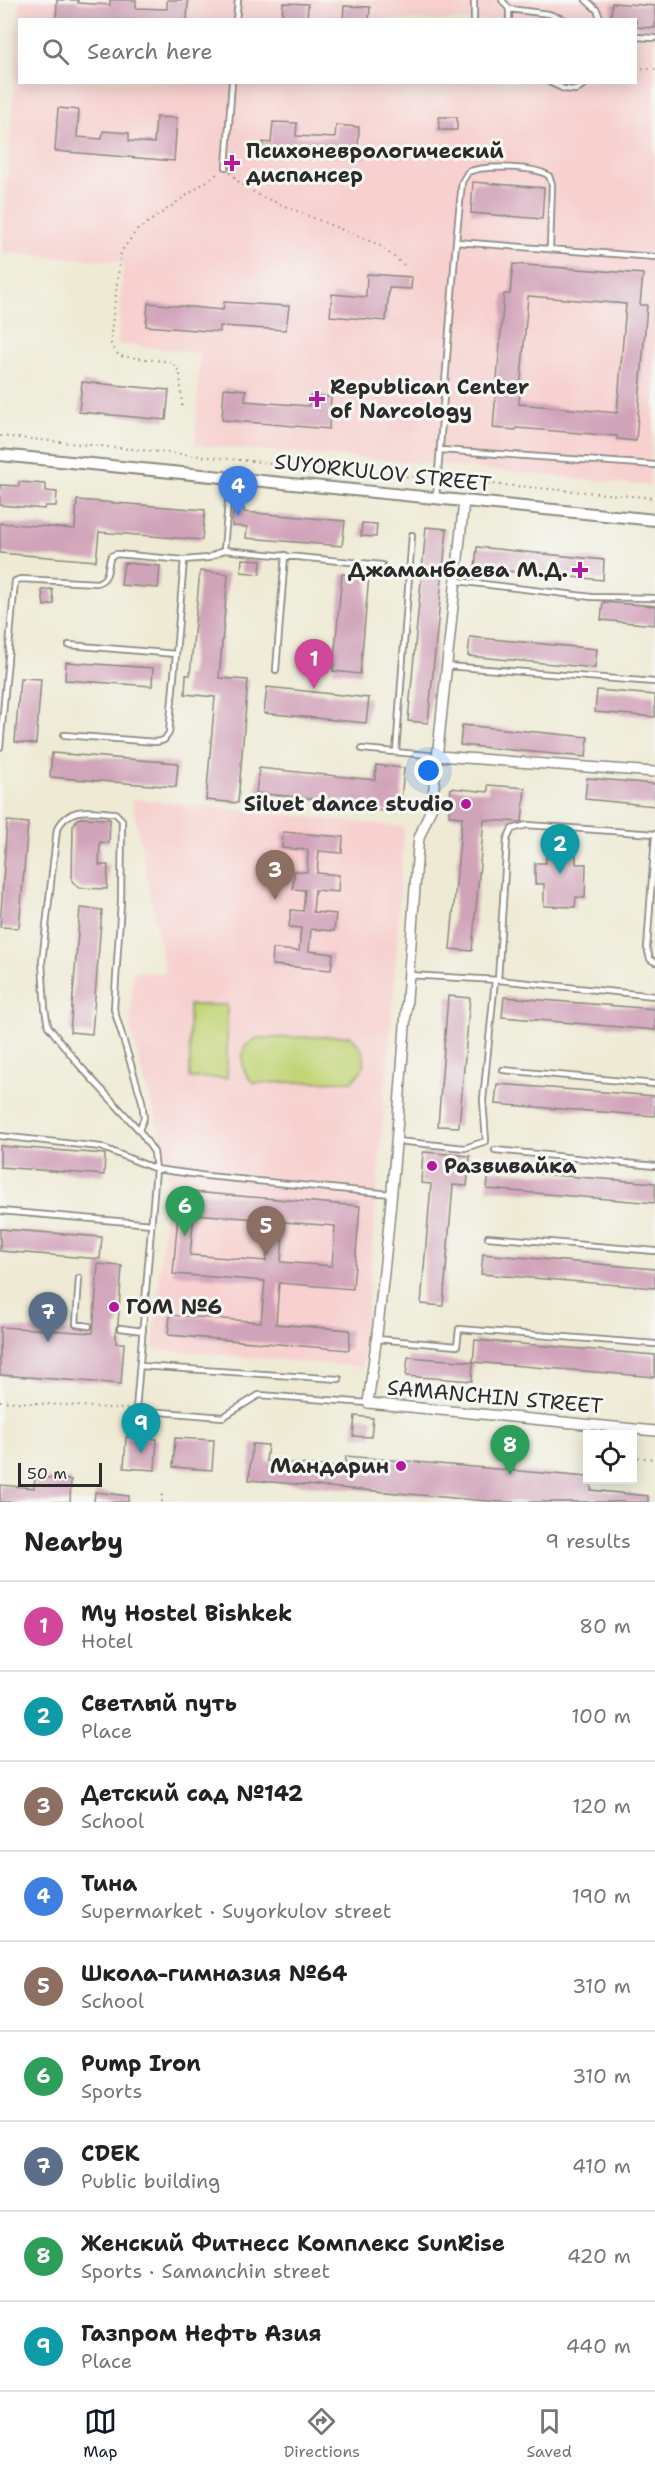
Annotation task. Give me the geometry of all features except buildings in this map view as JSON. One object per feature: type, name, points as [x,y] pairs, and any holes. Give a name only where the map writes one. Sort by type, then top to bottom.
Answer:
[{"type":"street","name":"SUYORKULOV STREET","points":[[0,455],[655,520]]},
{"type":"street","points":[[368,1403],[377,1339],[391,1194],[418,838],[430,815],[464,501]]},
{"type":"street","points":[[438,756],[655,772]]},
{"type":"street","name":"SAMANCHIN STREET","points":[[368,1403],[655,1431]]},
{"type":"lane","points":[[236,18],[238,0]]},
{"type":"lane","points":[[474,0],[474,18]]},
{"type":"lane","points":[[502,0],[509,9],[509,18]]},
{"type":"lane","points":[[586,0],[597,10],[600,18]]},
{"type":"lane","points":[[509,9],[549,14],[560,18]]},
{"type":"lane","points":[[637,37],[655,38]]},
{"type":"lane","points":[[226,167],[232,84]]},
{"type":"lane","points":[[553,84],[564,89],[576,90],[584,84]]},
{"type":"lane","points":[[436,498],[456,242],[462,182],[468,172],[487,167],[540,170],[549,176],[552,184],[550,249]]},
{"type":"lane","points":[[456,242],[655,257]]},
{"type":"lane","points":[[441,450],[655,465]]},
{"type":"lane","points":[[224,550],[230,477]]},
{"type":"lane","points":[[396,752],[412,535]]},
{"type":"lane","points":[[0,747],[15,581],[20,579],[97,583],[104,580],[108,574],[111,556],[117,554],[184,560],[208,558],[224,550],[382,565]]},
{"type":"lane","points":[[276,670],[285,555]]},
{"type":"lane","points":[[64,735],[156,742],[164,740],[169,733],[184,560]]},
{"type":"lane","points":[[457,581],[592,597],[655,598]]},
{"type":"lane","points":[[69,645],[176,654]]},
{"type":"lane","points":[[447,666],[655,682]]},
{"type":"lane","points":[[362,749],[438,756]]},
{"type":"lane","points":[[139,1130],[144,1118],[142,1101],[114,1009],[121,902],[122,820],[115,813],[79,811],[65,817],[57,829],[42,962],[45,1009],[48,1026],[80,1066],[139,1130],[154,1152],[156,1169],[136,1410],[223,1417],[259,1395],[368,1403]]},
{"type":"lane","points":[[395,1141],[465,1148],[486,1141],[483,1100],[497,980],[507,839],[512,829],[527,825],[655,835],[647,948],[650,959],[655,962]]},
{"type":"lane","points":[[408,975],[497,980],[655,996]]},
{"type":"lane","points":[[503,1070],[655,1084]]},
{"type":"lane","points":[[0,1137],[101,1148],[156,1169],[391,1194]]},
{"type":"lane","points":[[495,1150],[655,1166]]},
{"type":"lane","points":[[0,1211],[152,1224]]},
{"type":"lane","points":[[488,1237],[655,1251]]},
{"type":"lane","points":[[80,1278],[76,1324],[89,1326]]},
{"type":"lane","points":[[120,1328],[143,1331]]},
{"type":"lane","points":[[377,1339],[457,1346],[459,1329],[655,1344]]},
{"type":"lane","points":[[140,1366],[339,1379]]},
{"type":"path","points":[[637,68],[655,69]]},
{"type":"path","points":[[182,406],[180,373],[172,362],[119,356],[111,344],[118,268],[121,252],[136,231],[226,167],[239,182],[258,195],[379,245],[404,265]]},
{"type":"path","points":[[0,436],[438,480],[655,498]]},
{"type":"path","points":[[0,1401],[136,1410]]},
{"type":"path","points":[[637,1457],[655,1459]]},
{"type":"path","points":[[162,1502],[163,1490]]},
{"type":"shaded area","points":[[20,0],[655,0],[655,404],[649,486],[432,464],[195,445],[200,353],[118,344],[123,262],[2,253],[18,28],[18,84],[637,84],[637,18],[19,18]]},
{"type":"shaded area","points":[[132,799],[404,827],[394,991],[362,1367],[153,1349],[169,1164],[130,1029],[133,971],[165,973]]},
{"type":"green space","points":[[189,1005],[227,1005],[227,1078],[190,1078]]},
{"type":"green space","points":[[350,1036],[360,1047],[364,1058],[362,1069],[352,1081],[254,1083],[244,1071],[245,1046],[257,1038]]},
{"type":"place","name":"Психоневрологический диспансер","points":[[232,163]]},
{"type":"place","name":"Republican Center of Narcology","points":[[317,399]]},
{"type":"place","name":"Тина","points":[[238,516]]},
{"type":"place","name":"Джаманбаева М.Д.","points":[[580,570]]},
{"type":"place","name":"My Hostel Bishkek","points":[[314,689]]},
{"type":"place","name":"Siluet dance studio","points":[[466,804]]},
{"type":"place","name":"Светлый путь","points":[[560,874]]},
{"type":"place","name":"Детский сад №142","points":[[275,900]]},
{"type":"place","name":"Развивайка","points":[[432,1166]]},
{"type":"place","name":"Pump Iron","points":[[185,1236]]},
{"type":"place","name":"Школа-гимназия №64","points":[[266,1256]]},
{"type":"place","name":"ГОМ №6","points":[[114,1307]]},
{"type":"place","name":"CDEK","points":[[48,1342]]},
{"type":"place","name":"Газпром Нефть Азия","points":[[141,1453]]},
{"type":"place","name":"Мандарин","points":[[401,1466]]},
{"type":"place","name":"Женский Фитнесс Комплекс SunRise","points":[[510,1475]]}]
